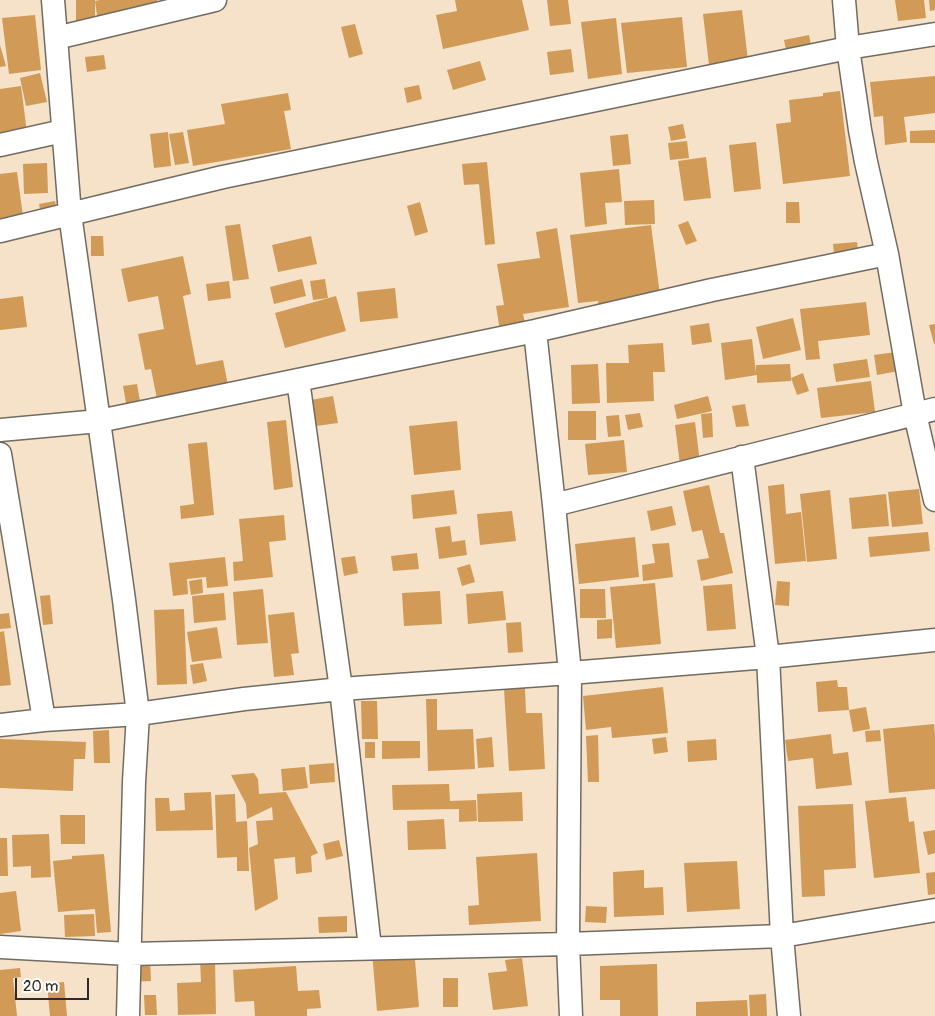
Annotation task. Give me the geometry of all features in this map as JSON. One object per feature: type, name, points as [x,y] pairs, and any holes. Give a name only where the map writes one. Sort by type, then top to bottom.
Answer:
[{"type":"street","points":[[53,0],[70,214],[138,714],[134,782],[128,1016]]},
{"type":"street","points":[[56,38],[215,0]]},
{"type":"street","points":[[844,0],[848,48],[866,162],[925,411],[935,500]]},
{"type":"street","points":[[0,231],[223,177],[848,48],[935,34]]},
{"type":"street","points":[[0,144],[63,131]]},
{"type":"street","points":[[0,430],[99,421],[535,331],[712,290],[887,254]]},
{"type":"street","points":[[535,331],[570,673],[568,944],[572,1016]]},
{"type":"street","points":[[298,380],[341,689],[370,948]]},
{"type":"street","points":[[554,505],[925,411]]},
{"type":"street","points":[[0,454],[44,720]]},
{"type":"street","points":[[742,457],[768,658],[782,936],[789,1016]]},
{"type":"street","points":[[0,725],[138,714],[244,699],[341,689],[768,658],[935,640]]},
{"type":"street","points":[[0,947],[130,954],[568,944],[782,936],[935,910]]},
{"type":"building","points":[[76,0],[95,0],[95,26],[76,26]]},
{"type":"building","points":[[157,0],[159,13],[98,22],[95,1]]},
{"type":"building","points":[[455,0],[522,0],[529,30],[443,49],[436,15],[457,11]]},
{"type":"building","points":[[547,0],[568,0],[571,24],[550,26]]},
{"type":"building","points":[[895,0],[924,0],[926,18],[898,21]]},
{"type":"building","points":[[929,0],[935,0],[935,10],[930,11]]},
{"type":"building","points":[[742,10],[748,60],[709,65],[703,14]]},
{"type":"building","points":[[35,15],[41,70],[9,74],[2,18]]},
{"type":"building","points":[[682,17],[687,67],[627,73],[621,23]]},
{"type":"building","points":[[616,18],[622,74],[588,79],[581,22]]},
{"type":"building","points":[[355,24],[363,54],[349,58],[341,27]]},
{"type":"building","points":[[809,35],[812,50],[787,55],[784,40]]},
{"type":"building","points":[[0,45],[6,66],[0,67]]},
{"type":"building","points":[[571,49],[574,72],[550,75],[547,52]]},
{"type":"building","points":[[104,55],[106,69],[87,72],[85,57]]},
{"type":"building","points":[[480,61],[486,80],[453,90],[447,70]]},
{"type":"building","points":[[40,73],[47,102],[26,106],[20,78]]},
{"type":"building","points":[[935,76],[935,113],[904,117],[907,142],[885,145],[883,116],[874,117],[870,82]]},
{"type":"building","points":[[419,85],[422,99],[407,103],[404,88]]},
{"type":"building","points":[[21,86],[27,133],[0,137],[0,89]]},
{"type":"building","points":[[840,91],[850,176],[783,184],[776,124],[791,122],[789,100],[823,96],[823,93]]},
{"type":"building","points":[[288,93],[291,110],[284,111],[291,149],[193,166],[187,130],[225,124],[221,104]]},
{"type":"building","points":[[683,124],[686,138],[671,141],[668,127]]},
{"type":"building","points":[[935,130],[935,143],[910,143],[910,131]]},
{"type":"building","points":[[168,132],[171,166],[154,168],[150,134]]},
{"type":"building","points":[[183,132],[189,163],[175,165],[169,134]]},
{"type":"building","points":[[628,134],[631,164],[613,166],[610,136]]},
{"type":"building","points":[[687,141],[689,158],[670,160],[668,143]]},
{"type":"building","points":[[756,142],[761,189],[734,192],[729,145]]},
{"type":"building","points":[[706,157],[711,198],[684,201],[678,161]]},
{"type":"building","points":[[487,162],[495,244],[485,245],[479,184],[464,185],[462,164]]},
{"type":"building","points":[[47,163],[48,193],[24,194],[23,164]]},
{"type":"building","points":[[619,169],[622,202],[605,203],[607,224],[585,227],[580,173]]},
{"type":"building","points":[[17,172],[23,216],[0,219],[0,174]]},
{"type":"building","points":[[654,200],[655,224],[625,225],[624,201]]},
{"type":"building","points":[[55,201],[59,221],[43,224],[39,204]]},
{"type":"building","points":[[420,202],[428,232],[415,236],[407,206]]},
{"type":"building","points":[[786,202],[799,202],[800,223],[786,223]]},
{"type":"building","points":[[688,221],[697,241],[686,245],[678,225]]},
{"type":"building","points":[[240,224],[249,279],[233,281],[225,226]]},
{"type":"building","points":[[651,225],[661,303],[599,311],[598,301],[578,303],[570,235]]},
{"type":"building","points":[[557,228],[569,307],[523,314],[526,327],[500,331],[496,306],[504,305],[497,264],[540,258],[536,232]]},
{"type":"building","points":[[91,236],[103,236],[104,256],[91,256]]},
{"type":"building","points":[[311,236],[317,264],[278,272],[272,245]]},
{"type":"building","points":[[857,242],[859,260],[835,263],[833,244]]},
{"type":"building","points":[[183,256],[191,294],[183,296],[196,365],[223,360],[228,385],[157,399],[151,369],[145,370],[138,334],[164,329],[158,296],[128,302],[121,269]]},
{"type":"building","points":[[302,279],[306,296],[274,304],[270,287]]},
{"type":"building","points":[[325,279],[328,298],[313,300],[310,281]]},
{"type":"building","points":[[229,281],[231,298],[208,301],[206,284]]},
{"type":"building","points":[[395,288],[398,318],[360,322],[357,292]]},
{"type":"building","points":[[23,296],[27,327],[0,330],[0,299]]},
{"type":"building","points":[[336,296],[346,331],[285,348],[275,313]]},
{"type":"building","points":[[866,302],[870,335],[818,341],[820,359],[806,360],[800,309]]},
{"type":"building","points":[[793,318],[801,350],[763,359],[756,327]]},
{"type":"building","points":[[709,323],[712,342],[692,345],[690,326]]},
{"type":"building","points":[[935,324],[935,344],[934,344],[929,325]]},
{"type":"building","points":[[752,339],[756,373],[756,365],[790,364],[791,381],[757,383],[757,375],[725,380],[721,343]]},
{"type":"building","points":[[663,343],[665,372],[653,372],[654,401],[607,403],[606,363],[629,363],[628,345]]},
{"type":"building","points":[[896,352],[899,371],[877,375],[874,355]]},
{"type":"building","points":[[867,359],[870,377],[836,382],[833,364]]},
{"type":"building","points":[[598,364],[600,403],[572,404],[571,365]]},
{"type":"building","points":[[803,373],[809,391],[797,395],[791,378]]},
{"type":"building","points":[[871,381],[875,412],[821,418],[817,388]]},
{"type":"building","points":[[137,384],[142,412],[128,414],[123,386]]},
{"type":"building","points":[[333,396],[338,423],[316,426],[311,400]]},
{"type":"building","points":[[708,396],[712,411],[677,419],[674,405]]},
{"type":"building","points":[[745,404],[749,426],[736,427],[732,406]]},
{"type":"building","points":[[568,411],[596,411],[596,440],[568,440]]},
{"type":"building","points":[[640,413],[643,427],[628,430],[625,415]]},
{"type":"building","points":[[712,413],[713,437],[703,438],[701,414]]},
{"type":"building","points":[[619,415],[621,436],[608,437],[606,416]]},
{"type":"building","points":[[286,420],[293,487],[274,490],[267,422]]},
{"type":"building","points":[[457,421],[461,470],[414,475],[409,426]]},
{"type":"building","points":[[695,422],[700,463],[680,465],[675,425]]},
{"type":"building","points":[[624,440],[627,472],[588,475],[585,444]]},
{"type":"building","points":[[207,442],[214,515],[181,519],[180,506],[194,504],[188,444]]},
{"type":"building","points":[[784,484],[786,514],[801,512],[806,561],[775,564],[768,486]]},
{"type":"building","points":[[709,485],[720,533],[724,533],[733,573],[701,581],[697,560],[709,558],[702,530],[692,532],[683,491]]},
{"type":"building","points":[[919,489],[923,524],[892,527],[888,492]]},
{"type":"building","points":[[454,490],[457,514],[413,519],[411,495]]},
{"type":"building","points":[[830,490],[837,559],[807,562],[800,494]]},
{"type":"building","points":[[886,494],[889,526],[852,529],[849,498]]},
{"type":"building","points":[[672,506],[676,525],[651,531],[647,511]]},
{"type":"building","points":[[512,511],[516,541],[480,545],[477,514]]},
{"type":"building","points":[[284,515],[286,540],[269,542],[273,577],[234,581],[233,562],[243,561],[239,519]]},
{"type":"building","points":[[450,526],[452,542],[465,540],[467,555],[439,559],[435,528]]},
{"type":"building","points":[[928,532],[930,551],[870,557],[868,537]]},
{"type":"building","points":[[635,537],[639,577],[579,584],[575,544]]},
{"type":"building","points":[[669,543],[673,577],[643,581],[642,565],[655,563],[652,544]]},
{"type":"building","points":[[417,553],[419,569],[393,571],[391,556]]},
{"type":"building","points":[[355,556],[358,573],[344,576],[341,558]]},
{"type":"building","points":[[225,557],[228,586],[207,588],[206,577],[187,579],[188,594],[173,596],[169,563]]},
{"type":"building","points":[[470,564],[475,582],[462,586],[457,568]]},
{"type":"building","points":[[202,579],[203,593],[191,595],[189,581]]},
{"type":"building","points":[[777,581],[790,582],[789,606],[775,605]]},
{"type":"building","points":[[655,583],[661,644],[616,648],[610,587]]},
{"type":"building","points":[[732,584],[736,629],[707,631],[703,586]]},
{"type":"building","points":[[263,589],[268,643],[237,645],[233,592]]},
{"type":"building","points":[[580,589],[605,589],[606,618],[580,618]]},
{"type":"building","points":[[440,591],[442,624],[404,626],[402,593]]},
{"type":"building","points":[[503,591],[506,620],[468,624],[466,594]]},
{"type":"building","points":[[224,593],[226,620],[194,623],[192,596]]},
{"type":"building","points":[[50,595],[53,624],[43,625],[40,596]]},
{"type":"building","points":[[184,609],[187,684],[157,685],[154,610]]},
{"type":"building","points":[[294,612],[299,653],[291,654],[294,675],[274,677],[268,615]]},
{"type":"building","points":[[9,613],[11,628],[0,629],[0,614]]},
{"type":"building","points":[[612,619],[612,638],[597,639],[597,620]]},
{"type":"building","points":[[521,622],[523,652],[508,653],[506,623]]},
{"type":"building","points":[[217,627],[222,658],[192,662],[187,632]]},
{"type":"building","points":[[4,631],[11,685],[0,686],[0,632]]},
{"type":"building","points":[[203,663],[207,681],[193,684],[190,665]]},
{"type":"building","points":[[837,680],[838,687],[847,687],[849,710],[818,712],[816,682]]},
{"type":"building","points":[[663,687],[668,733],[612,738],[611,727],[586,730],[583,696]]},
{"type":"building","points":[[525,688],[526,713],[542,713],[545,769],[509,771],[504,689]]},
{"type":"building","points":[[426,699],[437,699],[437,730],[473,729],[475,769],[428,771]]},
{"type":"building","points":[[361,701],[377,701],[378,739],[362,739]]},
{"type":"building","points":[[866,707],[870,729],[853,732],[849,710]]},
{"type":"building","points":[[934,724],[935,789],[889,793],[883,729]]},
{"type":"building","points":[[109,730],[110,763],[94,763],[93,731]]},
{"type":"building","points":[[880,730],[881,741],[866,742],[865,731]]},
{"type":"building","points":[[831,734],[833,754],[848,752],[852,785],[816,789],[813,758],[788,761],[785,740]]},
{"type":"building","points":[[598,735],[599,782],[588,782],[586,736]]},
{"type":"building","points":[[492,737],[494,767],[478,768],[476,739]]},
{"type":"building","points":[[666,737],[668,752],[654,754],[652,739]]},
{"type":"building","points":[[0,739],[86,742],[85,759],[74,759],[73,791],[0,788]]},
{"type":"building","points":[[716,739],[717,760],[688,762],[687,741]]},
{"type":"building","points":[[382,741],[420,741],[420,758],[382,759]]},
{"type":"building","points":[[365,742],[375,742],[375,758],[365,758]]},
{"type":"building","points":[[334,763],[335,782],[310,784],[309,765]]},
{"type":"building","points":[[305,767],[308,788],[283,791],[281,769]]},
{"type":"building","points":[[254,773],[258,779],[259,794],[286,792],[318,853],[311,856],[312,872],[296,874],[295,857],[274,859],[278,899],[255,911],[249,848],[258,844],[256,821],[273,820],[272,807],[247,819],[246,804],[231,775]]},
{"type":"building","points":[[449,784],[450,801],[476,800],[477,821],[459,822],[459,809],[393,810],[392,785]]},
{"type":"building","points":[[211,792],[213,830],[156,831],[155,798],[169,798],[170,811],[185,810],[184,793]]},
{"type":"building","points":[[522,792],[523,821],[478,822],[477,794]]},
{"type":"building","points":[[235,794],[236,822],[247,821],[249,871],[237,871],[237,857],[217,858],[215,795]]},
{"type":"building","points":[[906,797],[909,822],[914,821],[920,873],[874,878],[865,801]]},
{"type":"building","points":[[853,804],[856,868],[824,870],[825,896],[802,897],[798,806]]},
{"type":"building","points":[[60,815],[85,815],[85,844],[61,844]]},
{"type":"building","points":[[444,819],[446,849],[408,850],[407,821]]},
{"type":"building","points":[[935,830],[935,853],[928,855],[923,832]]},
{"type":"building","points":[[49,834],[51,877],[31,878],[31,866],[13,867],[12,835]]},
{"type":"building","points":[[0,838],[7,838],[8,876],[0,876]]},
{"type":"building","points":[[339,840],[343,856],[326,860],[323,844]]},
{"type":"building","points":[[537,853],[541,921],[469,925],[468,906],[479,905],[476,857]]},
{"type":"building","points":[[104,854],[111,932],[97,933],[95,909],[58,912],[53,861],[72,859],[72,856]]},
{"type":"building","points":[[737,861],[740,909],[687,912],[684,863]]},
{"type":"building","points":[[644,870],[644,888],[663,887],[664,915],[614,917],[613,872]]},
{"type":"building","points":[[935,872],[935,894],[928,895],[926,873]]},
{"type":"building","points":[[16,891],[21,931],[0,934],[0,893]]},
{"type":"building","points":[[586,906],[607,907],[606,923],[585,922]]},
{"type":"building","points":[[94,914],[95,936],[65,937],[64,915]]},
{"type":"building","points":[[347,916],[347,932],[319,933],[318,917]]},
{"type":"building","points":[[414,948],[419,1007],[377,1011],[372,952]]},
{"type":"building","points":[[150,958],[151,981],[127,982],[126,959]]},
{"type":"building","points":[[522,958],[528,1006],[493,1010],[488,973],[507,971],[505,960]]},
{"type":"building","points":[[200,959],[215,959],[216,1014],[178,1015],[177,983],[201,982]]},
{"type":"building","points":[[657,964],[658,1016],[620,1016],[620,1000],[600,1000],[600,966]]},
{"type":"building","points":[[296,966],[298,991],[319,990],[321,1008],[307,1009],[307,1016],[255,1016],[254,1001],[235,1002],[233,970]]},
{"type":"building","points":[[20,968],[21,977],[13,978],[17,1016],[0,1016],[0,970]]},
{"type":"building","points":[[443,978],[458,978],[458,1007],[443,1007]]},
{"type":"building","points":[[64,982],[67,1016],[50,1016],[47,984]]},
{"type":"building","points":[[766,994],[767,1016],[750,1016],[749,995]]},
{"type":"building","points":[[144,995],[156,995],[157,1015],[145,1015]]},
{"type":"building","points":[[747,1000],[748,1016],[696,1016],[696,1002]]}]
